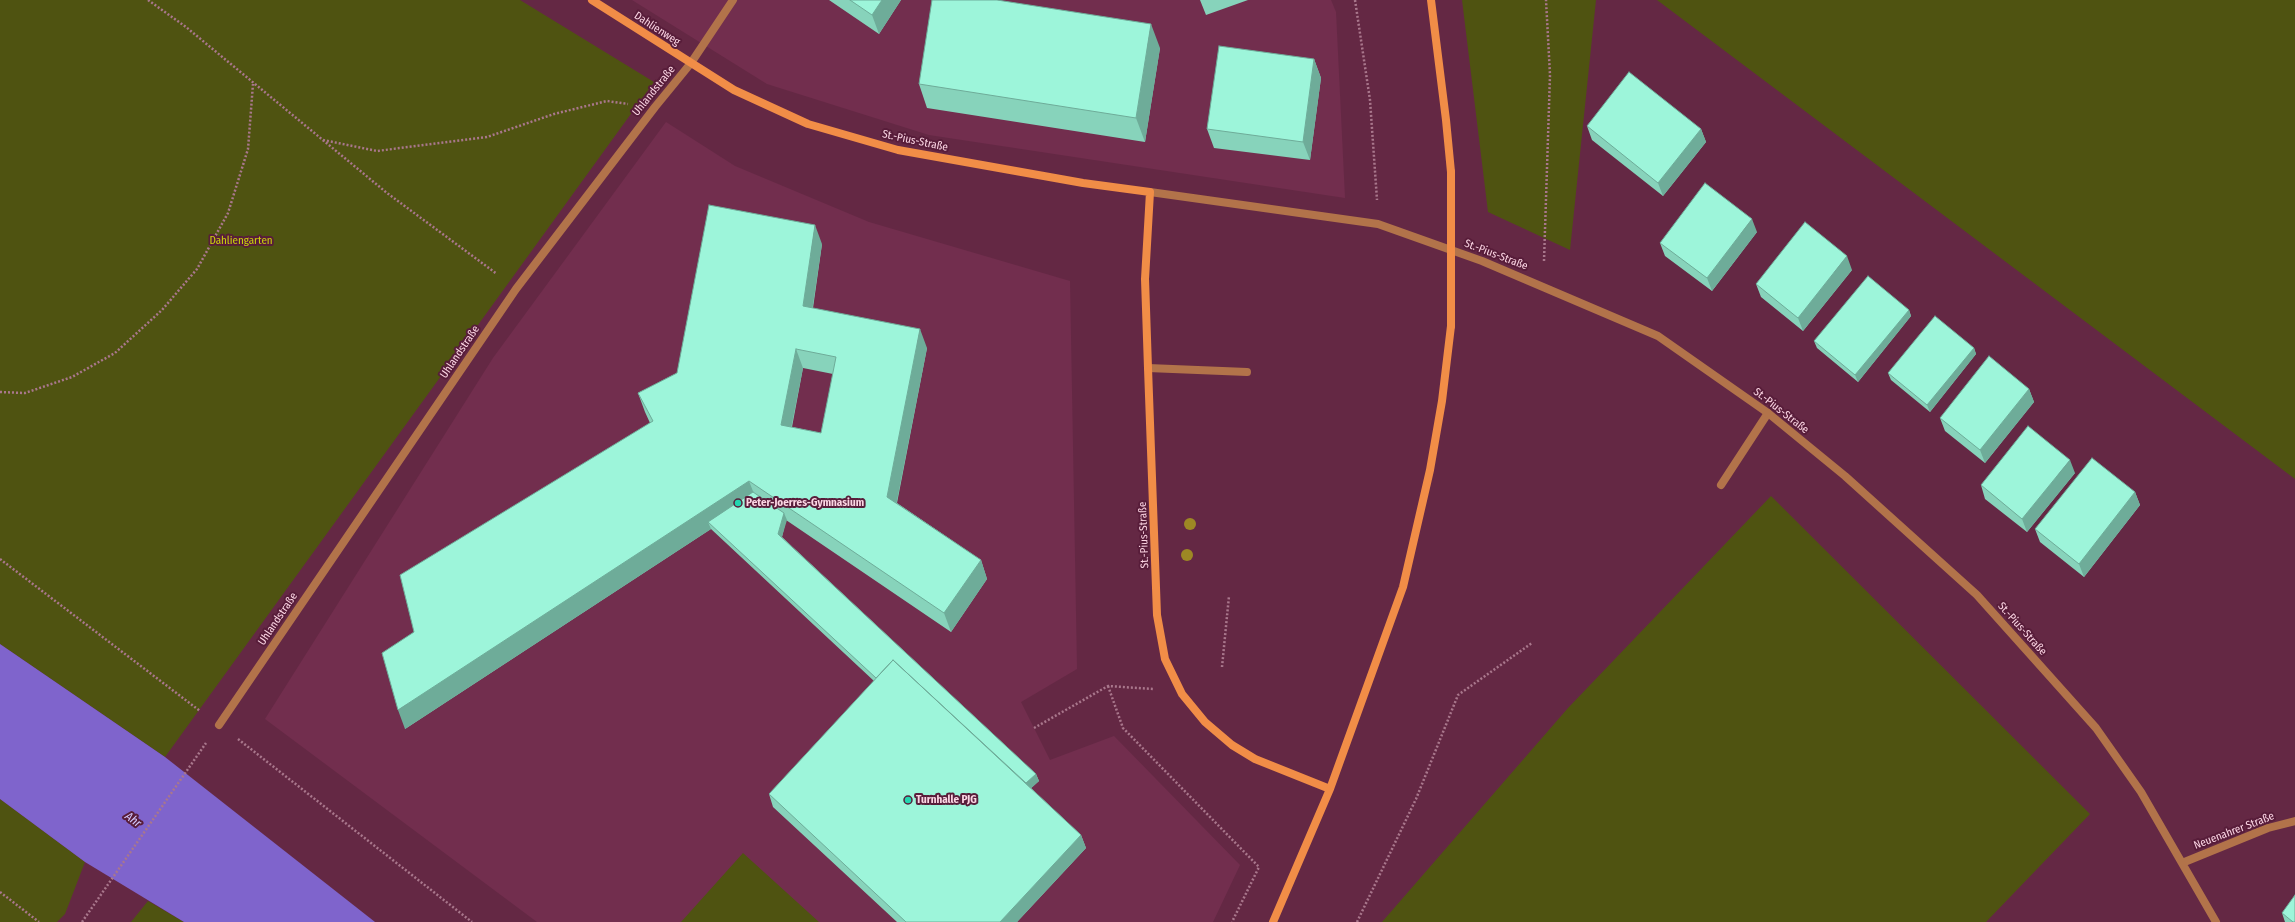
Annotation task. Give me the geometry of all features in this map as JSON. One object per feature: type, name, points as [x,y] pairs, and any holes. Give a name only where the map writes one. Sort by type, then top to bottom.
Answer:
[{"type":"street","name":"Dahlienweg","points":[[592,0],[691,63]]},
{"type":"street","name":"Uhlandstraße","points":[[219,725],[516,289],[654,107],[691,63],[732,0]]},
{"type":"street","points":[[1273,922],[1330,789],[1403,587],[1430,470],[1442,401],[1451,326],[1451,172],[1431,0]]},
{"type":"street","name":"St.-Pius-Straße","points":[[691,63],[734,90],[808,124],[890,148],[1075,181],[1378,224],[1482,260],[1658,336],[1768,413],[1845,476],[1977,595],[2096,728],[2141,792],[2216,922]]},
{"type":"street","name":"St.-Pius-Straße","points":[[1150,192],[1145,279],[1157,615],[1165,659],[1182,694],[1205,722],[1232,745],[1255,759],[1330,789]]},
{"type":"street","points":[[1148,368],[1247,372]]},
{"type":"street","points":[[1721,485],[1768,413]]},
{"type":"street","name":"Neuenahrer Straße","points":[[2182,863],[2268,828],[2295,821]]},
{"type":"path","points":[[148,0],[186,27],[253,84],[387,193],[516,289]]},
{"type":"path","points":[[1355,0],[1370,100],[1378,224]]},
{"type":"path","points":[[1544,286],[1550,75],[1546,0]]},
{"type":"path","points":[[0,392],[25,394],[72,377],[115,353],[162,310],[197,269],[228,213],[248,149],[253,84]]},
{"type":"path","points":[[321,140],[377,151],[487,137],[554,114],[607,101],[654,107]]},
{"type":"path","points":[[0,559],[219,725],[472,922]]},
{"type":"path","points":[[1222,667],[1229,596]]},
{"type":"path","points":[[1357,922],[1416,799],[1458,695],[1532,643]]},
{"type":"path","points":[[1034,728],[1108,686],[1157,689]]},
{"type":"path","points":[[1108,686],[1123,728],[1259,867],[1232,922]]},
{"type":"path","points":[[82,922],[203,747]]},
{"type":"path","points":[[0,892],[39,922]]},
{"type":"shaded area","points":[[632,0],[1331,0],[1336,12],[1345,198],[929,135],[767,84]]},
{"type":"shaded area","name":"Peter-Joerres-Gymnasium","points":[[666,122],[735,166],[869,222],[1070,281],[1077,669],[1021,702],[1050,760],[1114,736],[1240,865],[1213,922],[537,922],[265,719],[493,358]]},
{"type":"green space","name":"Dahliengarten","points":[[0,0],[520,0],[654,82],[165,757],[0,644]]},
{"type":"green space","points":[[1462,0],[1596,0],[1570,250],[1488,212]]},
{"type":"green space","points":[[1657,0],[2295,0],[2295,479]]},
{"type":"green space","points":[[1771,496],[2090,814],[1986,922],[1382,922],[1568,708]]},
{"type":"green space","points":[[0,799],[85,862],[65,914],[57,922],[0,922]]},
{"type":"green space","points":[[743,853],[819,922],[681,922]]},
{"type":"green space","points":[[148,901],[184,922],[131,922]]},
{"type":"water","name":"Ahr","points":[[0,644],[165,757],[375,922],[184,922],[85,862],[0,799]]},
{"type":"building","points":[[850,0],[882,0],[872,15]]},
{"type":"building","points":[[932,0],[997,0],[1151,24],[1136,118],[919,84]]},
{"type":"building","points":[[1219,46],[1314,59],[1303,142],[1207,129]]},
{"type":"building","points":[[1629,72],[1701,129],[1658,183],[1587,126]]},
{"type":"building","points":[[1705,183],[1752,219],[1707,278],[1660,243]]},
{"type":"building","points":[[709,205],[815,225],[803,306],[920,329],[887,497],[981,560],[944,613],[749,481],[398,710],[382,653],[414,632],[400,575],[653,421],[638,393],[677,373]],"holes":[[[796,349],[836,357],[821,433],[781,425]]]},
{"type":"building","points":[[1805,222],[1847,256],[1798,318],[1756,284]]},
{"type":"building","points":[[1868,276],[1909,310],[1855,375],[1814,341]]},
{"type":"building","points":[[1935,316],[1974,348],[1927,405],[1888,373]]},
{"type":"building","points":[[1989,356],[2029,389],[1980,450],[1940,418]]},
{"type":"building","points":[[2028,426],[2070,460],[2022,519],[1981,485]]},
{"type":"building","points":[[2092,458],[2135,492],[2079,564],[2035,529]]},
{"type":"building","points":[[753,492],[784,513],[778,534],[1036,774],[1026,783],[893,660],[876,678],[708,522]]},
{"type":"building","name":"Turnhalle PJG","points":[[893,660],[1081,835],[1000,922],[906,922],[769,794]]},
{"type":"building","points":[[2295,895],[2295,922],[2293,922],[2282,913]]},
{"type":"place","name":"Peter-Joerres-Gymnasium","points":[[738,503]]},
{"type":"place","name":"Turnhalle PJG","points":[[908,800]]}]
